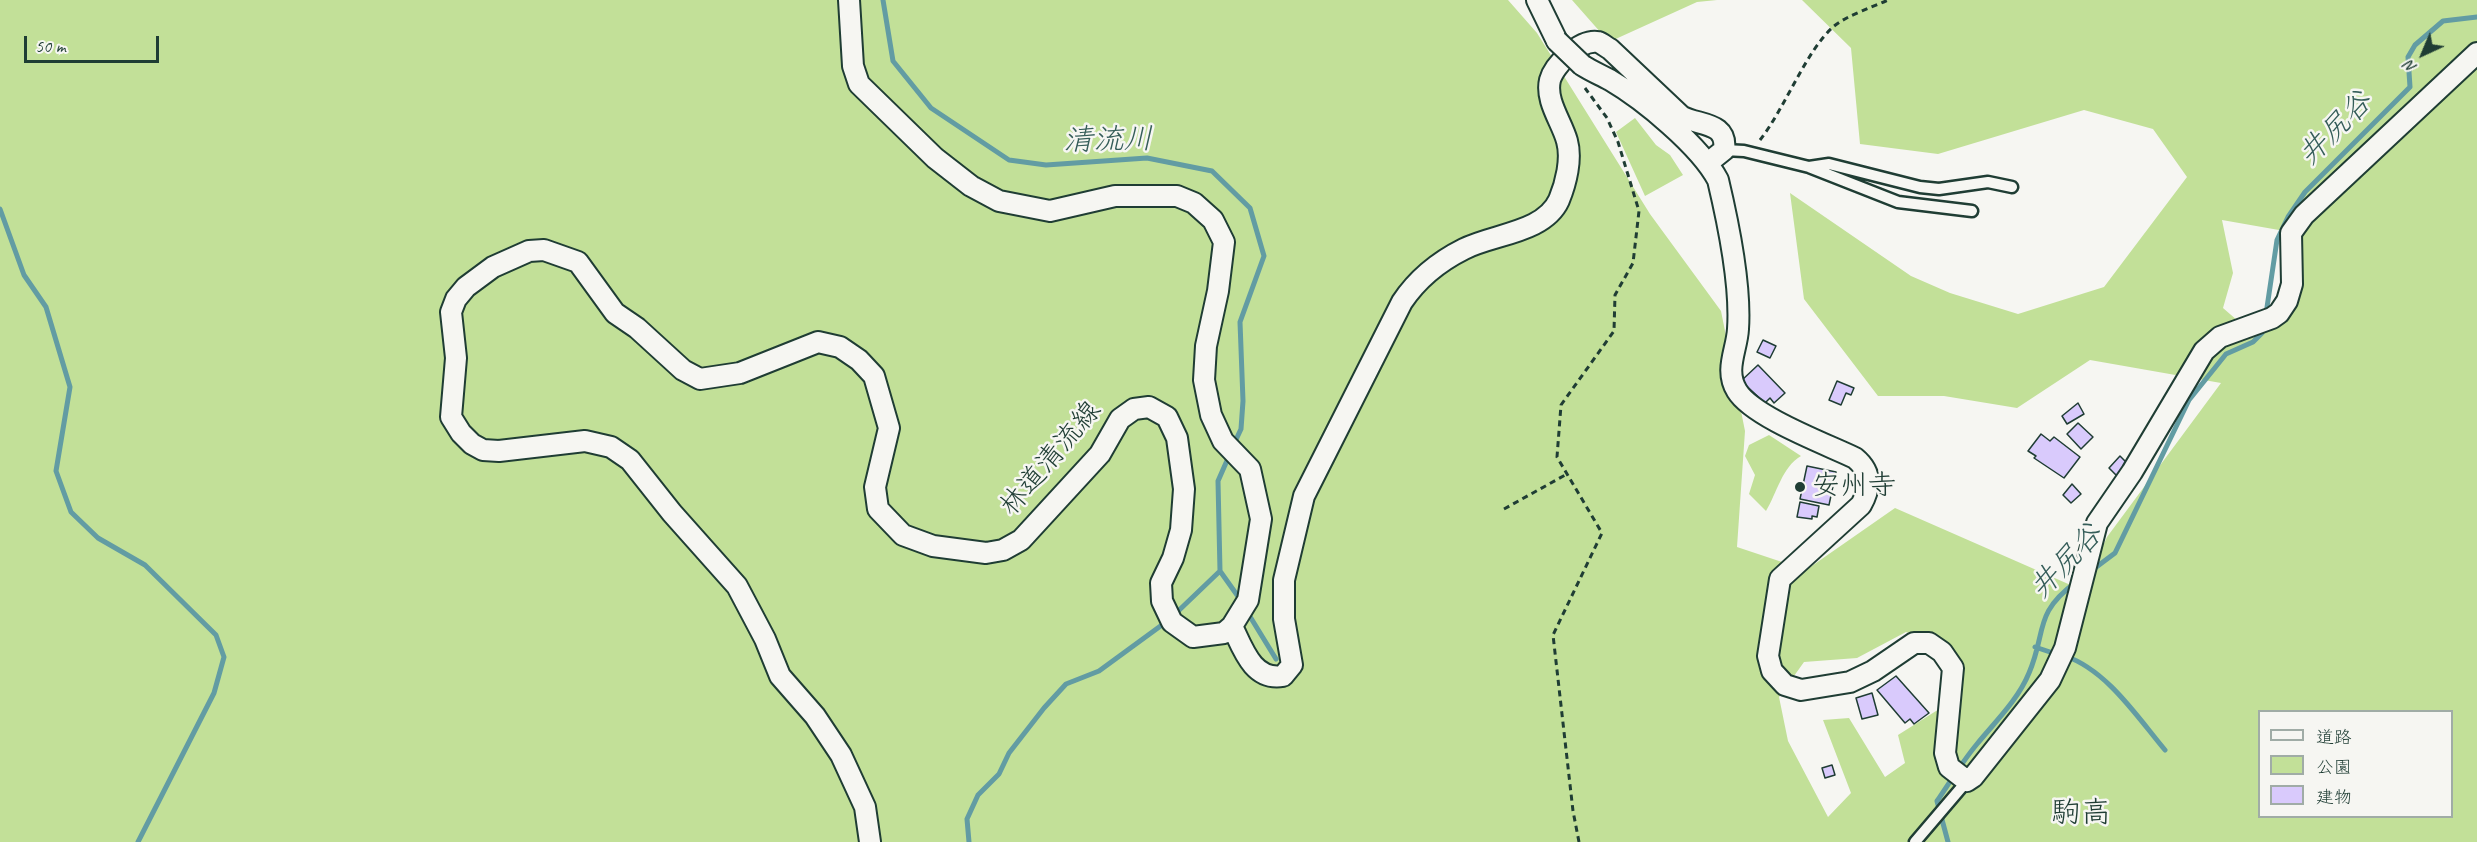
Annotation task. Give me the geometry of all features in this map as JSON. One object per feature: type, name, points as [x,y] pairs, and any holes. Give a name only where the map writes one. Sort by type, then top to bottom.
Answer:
[{"type":"street","points":[[849,0],[854,66],[859,84],[935,158],[971,186],[999,201],[1050,211],[1115,196],[1177,196],[1194,203],[1213,220],[1224,242],[1218,291],[1206,346],[1204,380],[1211,415],[1224,441],[1250,469],[1261,519],[1248,600],[1232,626],[1258,672],[1270,678],[1283,676],[1292,664],[1284,619],[1284,580],[1304,496],[1402,302],[1416,282],[1465,248],[1534,223],[1548,215],[1558,202],[1566,180],[1568,142],[1554,109],[1550,81],[1556,69],[1578,47],[1599,42],[1610,49],[1681,116],[1689,121],[1711,124],[1719,130],[1734,150],[1709,162]]},
{"type":"street","points":[[1537,0],[1557,41],[1585,67],[1611,80],[1647,107],[1709,162],[1721,192],[1738,297],[1738,330],[1731,362],[1736,390],[1755,409],[1855,458],[1866,466],[1869,479],[1867,494],[1861,505],[1780,579],[1768,656],[1772,671],[1785,685],[1801,690],[1850,682],[1873,671],[1914,643],[1929,643],[1942,652],[1953,668],[1945,753],[1949,767],[1967,781],[1973,777],[2050,680],[2065,648],[2097,524],[2132,472],[2204,351],[2220,337],[2272,318],[2279,313],[2287,301],[2292,284],[2291,233],[2304,215],[2477,53]]},
{"type":"street","name":"林道清流線","points":[[870,842],[865,807],[841,755],[815,716],[780,676],[765,639],[737,586],[672,513],[630,460],[611,447],[585,441],[500,451],[483,450],[472,444],[461,433],[451,417],[456,358],[451,312],[456,299],[466,287],[493,267],[529,251],[544,250],[578,262],[615,313],[637,328],[683,370],[700,379],[740,373],[818,342],[840,348],[859,360],[874,375],[889,428],[885,454],[875,487],[878,509],[903,535],[933,546],[986,553],[1003,550],[1021,540],[1100,454],[1120,419],[1134,409],[1149,407],[1167,417],[1177,438],[1184,489],[1181,530],[1173,558],[1161,583],[1162,601],[1170,618],[1193,637],[1224,633],[1232,626]]},
{"type":"lane","points":[[1734,150],[1809,166],[1898,202],[1972,211]]},
{"type":"lane","points":[[1809,166],[1829,164],[1939,189],[1988,182],[2012,187]]},
{"type":"lane","points":[[1915,842],[1967,781]]},
{"type":"path","points":[[1734,150],[1758,143],[1773,123],[1803,70],[1834,26],[1888,0]]},
{"type":"path","points":[[1579,842],[1573,811],[1553,635],[1602,533],[1557,457],[1562,405],[1614,331],[1615,296],[1633,263],[1640,211],[1618,142],[1606,118],[1585,90],[1583,80],[1585,67]]},
{"type":"path","points":[[1504,509],[1567,474]]},
{"type":"green space","points":[[0,0],[1508,0],[1537,33],[1650,214],[1721,311],[1745,431],[1737,547],[1806,570],[1895,508],[2082,590],[2107,537],[2221,383],[2090,360],[2017,408],[1944,396],[1878,396],[1804,299],[1790,193],[1911,276],[1950,293],[2018,314],[2104,287],[2187,177],[2153,129],[2084,110],[1938,154],[1860,144],[1851,48],[1802,0],[2477,0],[2477,842],[0,842]],"holes":[[[2222,220],[2296,233],[2272,322],[2238,321],[2223,308],[2233,273]],[[1906,632],[1941,643],[1955,699],[1898,735],[1905,763],[1885,777],[1849,718],[1823,720],[1851,793],[1828,817],[1788,741],[1779,697],[1804,662],[1857,658]]]},
{"type":"green space","points":[[1572,0],[1717,0],[1697,2],[1609,42]]},
{"type":"green space","points":[[1635,118],[1656,145],[1670,155],[1683,175],[1645,196],[1616,132]]},
{"type":"green space","points":[[1769,435],[1801,456],[1784,473],[1766,511],[1749,494],[1755,475],[1745,456],[1749,445]]},
{"type":"building","points":[[1763,340],[1776,346],[1770,358],[1757,352]]},
{"type":"building","points":[[1758,365],[1785,393],[1774,403],[1770,398],[1765,403],[1741,381]]},
{"type":"building","points":[[1837,381],[1854,388],[1851,395],[1846,393],[1841,405],[1829,400]]},
{"type":"building","points":[[2078,403],[2084,414],[2067,424],[2062,416]]},
{"type":"building","points":[[2078,423],[2093,437],[2081,449],[2067,434]]},
{"type":"building","points":[[2041,434],[2050,441],[2054,437],[2080,457],[2064,478],[2034,458],[2036,456],[2028,451]]},
{"type":"building","points":[[2120,456],[2129,465],[2118,477],[2109,468]]},
{"type":"building","points":[[1807,466],[1836,472],[1829,505],[1800,499]]},
{"type":"building","points":[[2072,484],[2081,494],[2071,503],[2063,495]]},
{"type":"building","points":[[1800,502],[1819,506],[1817,517],[1812,516],[1812,519],[1797,517]]},
{"type":"building","points":[[1896,676],[1929,713],[1914,724],[1910,719],[1905,723],[1877,690]]},
{"type":"building","points":[[1872,693],[1878,715],[1862,719],[1856,698]]},
{"type":"building","points":[[1832,765],[1835,775],[1825,778],[1822,768]]},
{"type":"waterway","name":"清流川","points":[[883,0],[893,61],[931,108],[1009,160],[1046,165],[1147,158],[1212,171],[1250,208],[1264,256],[1240,322],[1243,401],[1241,429],[1234,444]]},
{"type":"waterway","name":"井尻谷","points":[[2266,314],[2277,240],[2288,217],[2305,192],[2410,87],[2408,57],[2415,45],[2443,21],[2477,17]]},
{"type":"waterway","points":[[0,209],[24,275],[46,307],[70,387],[56,471],[71,512],[98,538],[145,565],[216,635],[224,657],[214,693],[138,842]]},
{"type":"waterway","name":"井尻谷","points":[[2091,571],[2115,553],[2189,400],[2226,354],[2253,342],[2262,333],[2263,328]]},
{"type":"waterway","name":"清流川","points":[[1220,571],[1218,481],[1229,456]]},
{"type":"waterway","points":[[1220,571],[1242,602]]},
{"type":"waterway","points":[[1173,616],[1220,571]]},
{"type":"waterway","name":"井尻谷","points":[[1948,842],[1937,801],[1961,765],[2019,692],[2029,673],[2047,614],[2062,593],[2076,582]]},
{"type":"waterway","points":[[1246,610],[1276,659]]},
{"type":"waterway","points":[[969,842],[967,819],[978,795],[999,774],[1009,753],[1044,708],[1066,684],[1099,671],[1166,622]]},
{"type":"waterway","points":[[2035,647],[2056,654]]},
{"type":"waterway","points":[[2065,656],[2095,672],[2108,683],[2165,750]]},
{"type":"place","name":"安州寺","points":[[1800,487]]},
{"type":"district","name":"駒高","points":[[2081,814]]}]
